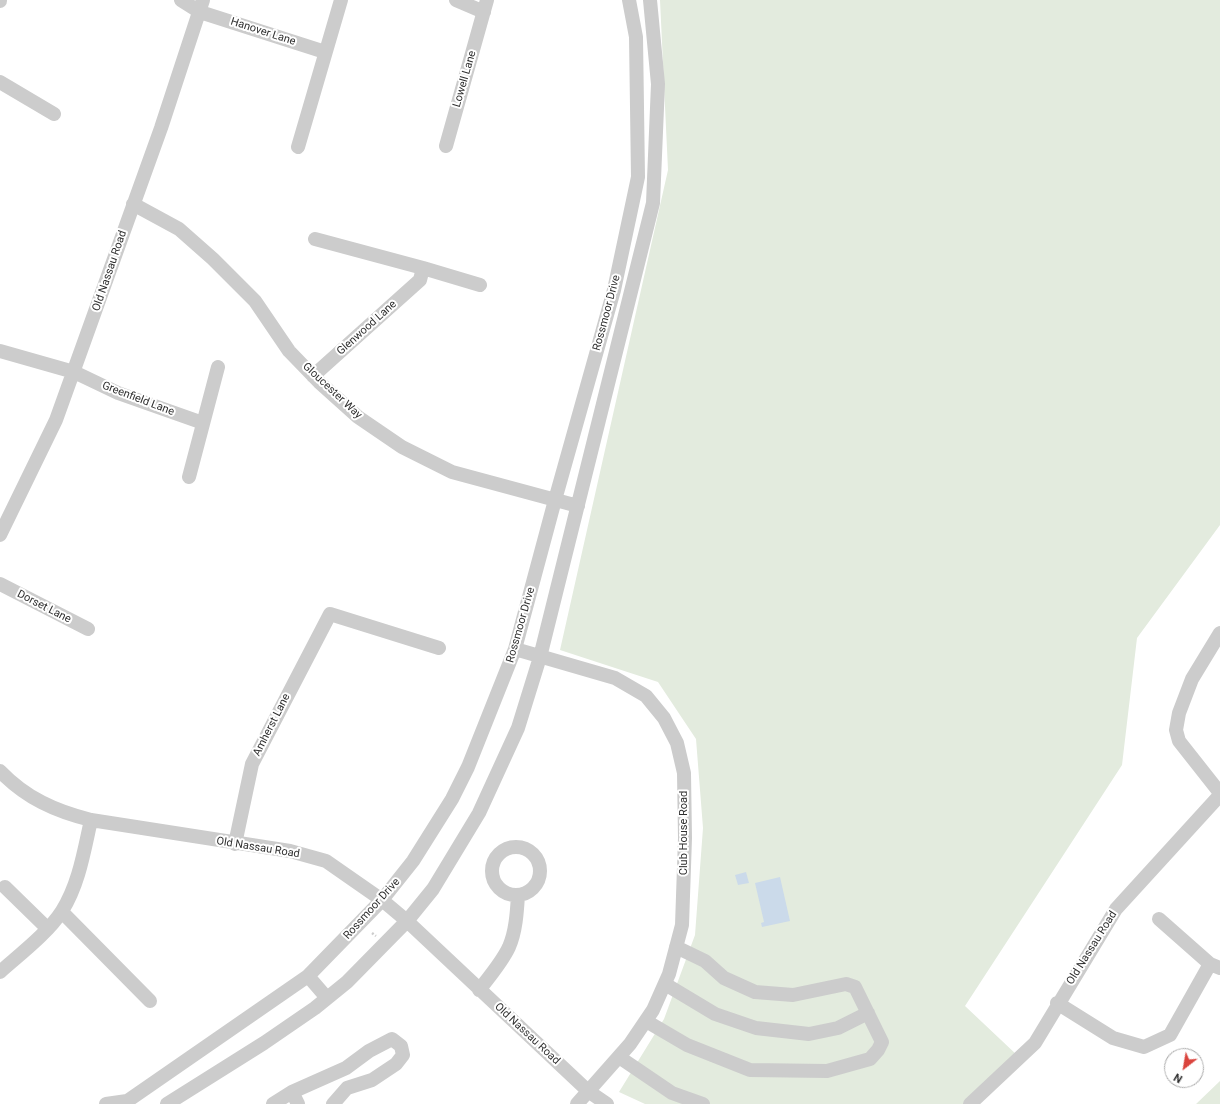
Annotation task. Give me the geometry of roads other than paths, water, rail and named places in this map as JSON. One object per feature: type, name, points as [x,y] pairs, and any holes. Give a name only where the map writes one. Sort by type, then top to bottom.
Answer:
[{"type":"street","name":"Hanover Lane","points":[[181,0],[202,6],[325,52]]},
{"type":"street","points":[[298,147],[341,0]]},
{"type":"street","name":"Lowell Lane","points":[[446,146],[485,6],[456,0]]},
{"type":"street","name":"Rossmoor Drive","points":[[125,1103],[308,976],[382,900],[413,861],[452,799],[479,740],[515,649],[614,290],[638,177],[636,37],[629,0]]},
{"type":"street","name":"Rossmoor Drive","points":[[167,1104],[264,1043],[328,998],[347,982],[407,921],[433,889],[479,812],[518,728],[540,657],[653,203],[658,84],[650,0]]},
{"type":"street","name":"Old Nassau Road","points":[[0,535],[56,420],[202,6]]},
{"type":"street","points":[[0,82],[54,114]]},
{"type":"street","name":"Gloucester Way","points":[[133,204],[179,229],[213,259],[255,301],[289,352],[313,376],[358,417],[402,447],[452,472],[578,506]]},
{"type":"street","points":[[315,239],[421,274],[480,285]]},
{"type":"street","name":"Glenwood Lane","points":[[313,376],[421,274]]},
{"type":"street","name":"Greenfield Lane","points":[[0,351],[74,372],[118,394],[203,423]]},
{"type":"street","points":[[189,477],[218,367]]},
{"type":"street","name":"Dorset Lane","points":[[0,584],[88,629]]},
{"type":"street","name":"Amherst Lane","points":[[235,844],[252,764],[330,614],[439,648]]},
{"type":"street","points":[[1220,633],[1192,679],[1179,713],[1176,730],[1179,741],[1220,794]]},
{"type":"street","name":"Club House Road","points":[[515,649],[616,678],[646,696],[664,718],[677,743],[684,773],[685,838],[682,926],[665,984],[653,1010],[646,1021],[619,1057],[577,1104]]},
{"type":"street","name":"Old Nassau Road","points":[[0,771],[13,785],[61,812],[91,820],[235,844],[290,851],[326,861],[382,900],[407,921],[588,1091],[607,1104]]},
{"type":"street","name":"Old Nassau Road","points":[[970,1104],[1035,1043],[1057,1003],[1116,908],[1220,794]]},
{"type":"street","points":[[0,972],[62,912],[81,868],[91,820]]},
{"type":"street","points":[[5,886],[47,928]]},
{"type":"street","points":[[479,990],[496,968],[510,946],[516,921],[518,895]]},
{"type":"street","points":[[62,912],[150,1001]]},
{"type":"street","points":[[1057,1003],[1113,1038],[1144,1047],[1170,1035],[1215,966],[1159,919]]},
{"type":"street","points":[[646,1021],[687,1044],[750,1070],[827,1071],[870,1059],[878,1050],[882,1042],[855,988],[846,984],[793,995],[755,992],[724,978],[704,962],[676,947]]},
{"type":"street","points":[[308,976],[328,998]]},
{"type":"street","points":[[665,984],[715,1014],[756,1028],[809,1034],[838,1028],[868,1013]]},
{"type":"street","points":[[273,1104],[295,1098],[342,1070],[369,1051],[392,1039],[401,1046],[403,1055],[396,1064],[372,1080],[347,1088],[333,1104]]},
{"type":"street","points":[[619,1057],[672,1093],[703,1104]]},
{"type":"street","points":[[342,1070],[347,1088]]},
{"type":"street","points":[[106,1104],[125,1103]]},
{"type":"water","points":[[746,872],[749,883],[738,885],[735,875]]},
{"type":"water","points":[[780,877],[790,921],[762,927],[761,923],[764,922],[755,883]]}]
